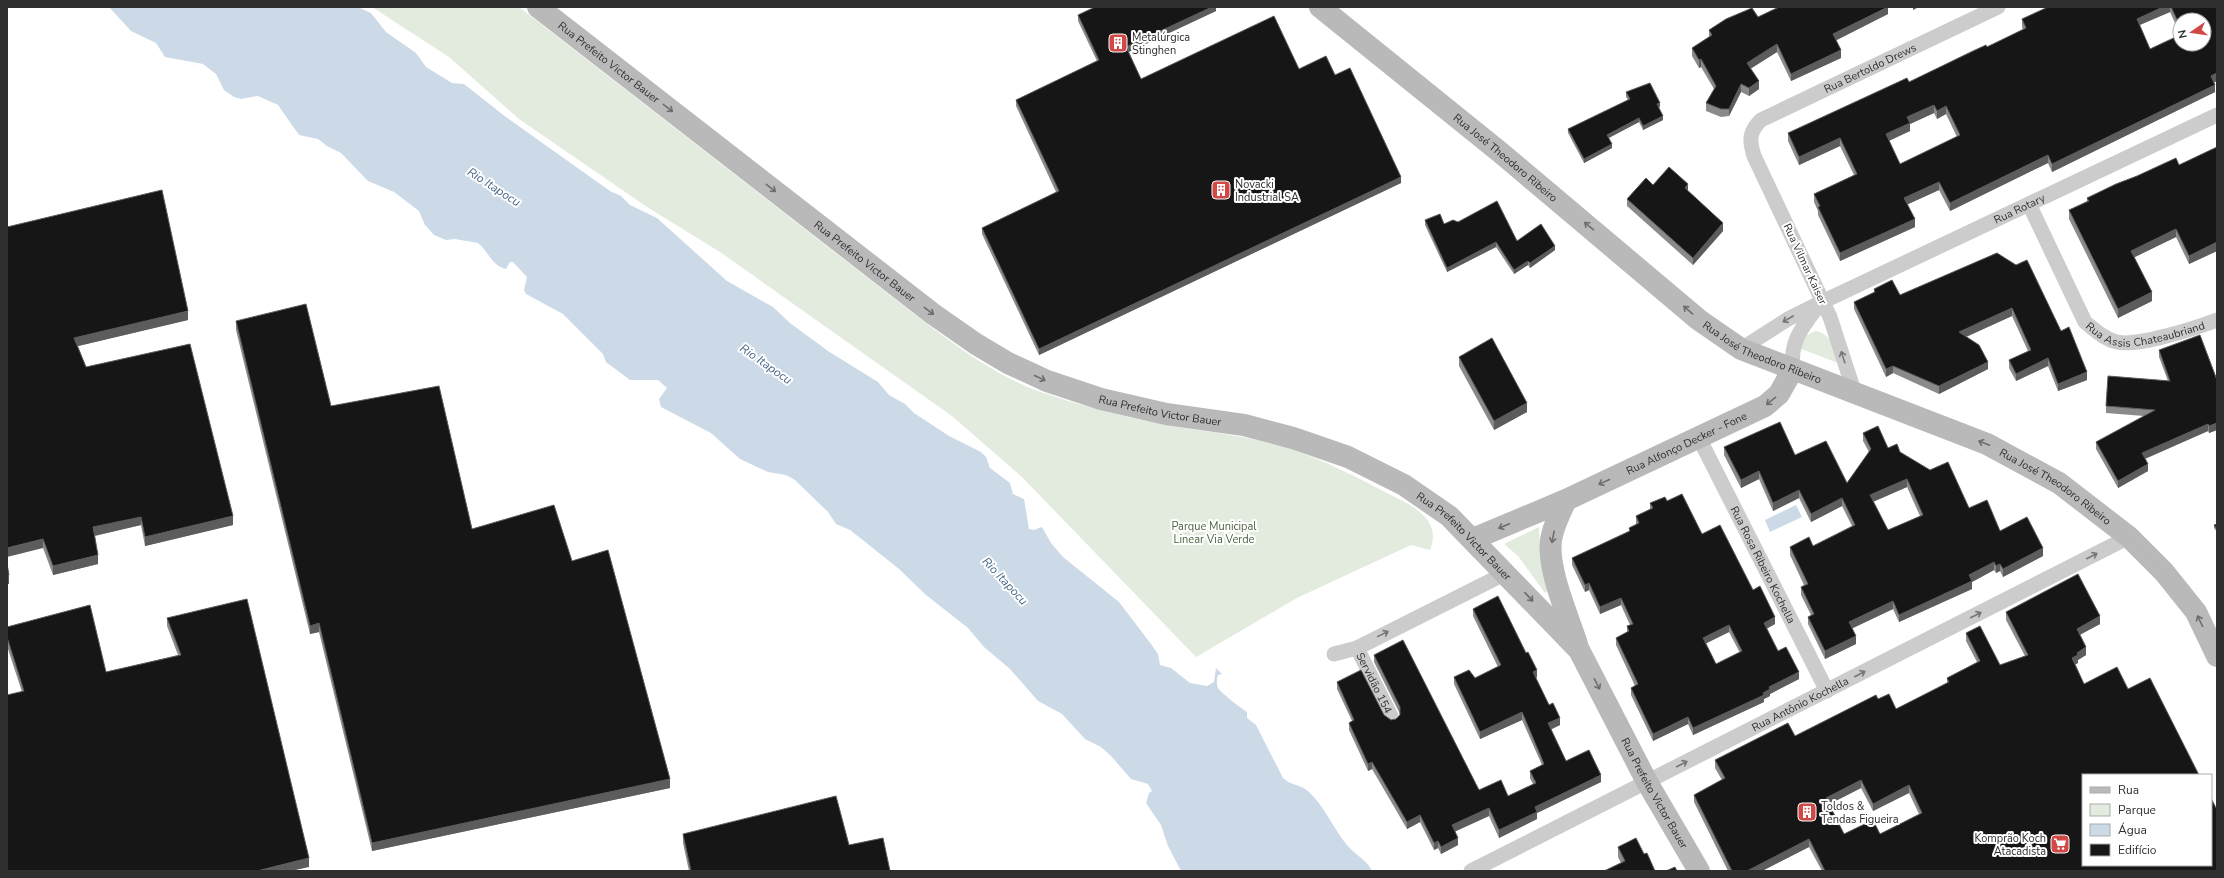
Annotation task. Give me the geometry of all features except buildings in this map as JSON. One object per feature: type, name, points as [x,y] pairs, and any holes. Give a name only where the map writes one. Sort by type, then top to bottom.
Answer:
[{"type":"main road","name":"Rua Prefeito Victor Bauer","points":[[538,7],[933,314],[976,344],[1008,363],[1048,381],[1101,399],[1166,414],[1244,425],[1293,438],[1348,457],[1404,485],[1449,516],[1506,573],[1579,650],[1647,782],[1699,871]]},
{"type":"main road","name":"Rua José Theodoro Ribeiro","points":[[1320,7],[1507,158],[1699,320],[1742,349],[1987,444],[2059,483],[2129,537],[2164,572],[2196,612],[2217,656]]},
{"type":"main road","name":"Rua Alfonço Decker - Fone","points":[[1473,539],[1566,500],[1765,406],[1779,394],[1793,369]]},
{"type":"main road","points":[[1566,500],[1555,524],[1551,541],[1551,561],[1579,650]]},
{"type":"street","name":"Rua Bertoldo Drews","points":[[1750,137],[1753,128],[1761,120],[1998,7]]},
{"type":"street","name":"Rua Rotary","points":[[1742,349],[1788,319],[1822,302],[2217,115]]},
{"type":"street","name":"Rua Vilmar Kaiser","points":[[1750,137],[1754,156],[1830,317],[1855,394]]},
{"type":"street","name":"Rua Assis Chateaubriand","points":[[2029,204],[2085,322],[2100,334],[2118,342],[2136,341],[2158,338],[2217,320]]},
{"type":"street","name":"Rua Rotary","points":[[1793,369],[1792,351],[1803,326],[1822,302]]},
{"type":"street","name":"Rua Rosa Ribeiro Kochella","points":[[1699,438],[1827,691]]},
{"type":"street","name":"Rua Antônio Kochella","points":[[1471,871],[2129,537]]},
{"type":"street","points":[[1334,654],[1357,648],[1506,573]]},
{"type":"street","name":"Servidão 154","points":[[1357,648],[1392,718]]},
{"type":"green space","name":"Parque Municipal Linear Via Verde","points":[[372,7],[519,7],[918,317],[990,368],[1006,377],[1038,391],[1115,414],[1161,424],[1257,440],[1288,448],[1314,458],[1351,474],[1414,507],[1428,521],[1432,529],[1433,539],[1430,550],[1411,545],[1297,598],[1196,657],[1022,477],[952,416],[720,252],[647,207],[519,119],[449,57]]},
{"type":"green space","points":[[1815,331],[1821,332],[1831,342],[1838,363],[1796,347],[1802,338]]},
{"type":"green space","points":[[1539,527],[1540,548],[1549,589],[1545,593],[1518,556],[1504,544]]},
{"type":"water","name":"Rio Itapocu","points":[[109,7],[358,7],[371,13],[386,32],[416,53],[426,67],[452,83],[464,84],[506,117],[610,191],[621,196],[630,205],[657,218],[727,281],[773,307],[790,323],[828,351],[878,382],[889,395],[905,404],[914,413],[949,436],[981,452],[986,457],[990,468],[1010,483],[1013,494],[1024,499],[1029,529],[1034,530],[1042,527],[1051,543],[1063,557],[1119,602],[1158,654],[1160,665],[1171,668],[1190,683],[1207,686],[1214,682],[1216,668],[1222,674],[1218,675],[1218,688],[1247,712],[1247,718],[1256,725],[1283,778],[1286,781],[1306,789],[1315,798],[1347,845],[1367,863],[1372,871],[1181,871],[1168,846],[1161,825],[1146,803],[1149,793],[1152,791],[1148,784],[1131,779],[1111,756],[1101,747],[1085,739],[1062,714],[1038,701],[1010,669],[984,647],[968,628],[926,595],[899,569],[864,541],[850,530],[836,524],[828,512],[795,480],[786,475],[768,472],[740,459],[711,433],[661,407],[659,399],[667,388],[658,380],[630,380],[606,362],[603,354],[563,314],[526,294],[524,290],[527,277],[513,262],[510,262],[506,269],[497,265],[478,243],[455,239],[446,240],[434,235],[425,225],[419,211],[394,192],[368,181],[341,153],[327,146],[318,139],[299,135],[278,105],[258,96],[241,99],[234,97],[224,90],[216,74],[203,64],[165,57],[156,43],[131,31]]},
{"type":"water","points":[[1796,505],[1802,517],[1770,532],[1765,520]]},
{"type":"place","name":"Metalúrgica Stinghen","points":[[1118,43]]},
{"type":"place","name":"Novacki Industrial SA","points":[[1221,190]]},
{"type":"place","name":"Toldos & Tendas Figueira","points":[[1807,812]]},
{"type":"place","name":"Komprão Koch Atacadista","points":[[2060,844]]}]
